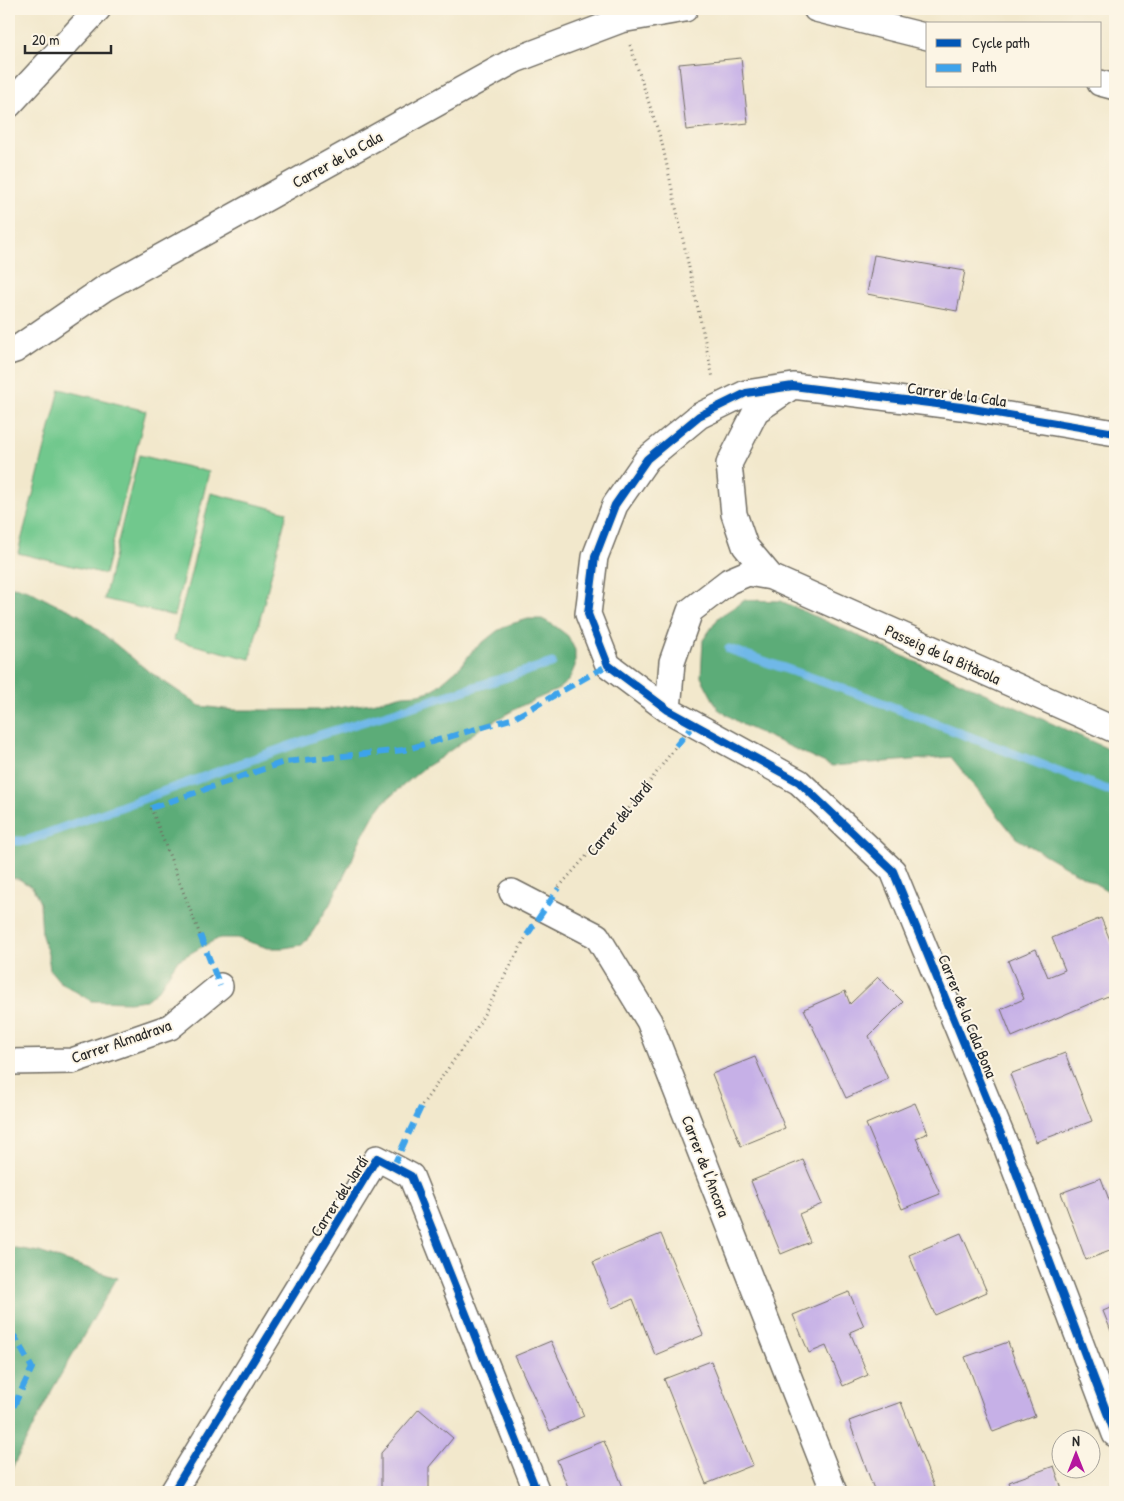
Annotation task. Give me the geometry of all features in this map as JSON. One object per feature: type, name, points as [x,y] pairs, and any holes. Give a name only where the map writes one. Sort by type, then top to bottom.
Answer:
[{"type":"street","points":[[9,105],[98,9]]},
{"type":"street","name":"Carrer de la Cala","points":[[9,352],[15,350],[106,288],[515,60],[621,20],[685,9]]},
{"type":"street","points":[[816,9],[926,36]]},
{"type":"street","points":[[1102,84],[1115,87]]},
{"type":"street","points":[[772,577],[745,546],[734,514],[729,464],[756,411],[793,386]]},
{"type":"street","name":"Carrer de la Cala","points":[[719,406],[746,393],[793,386],[961,407],[1115,433]]},
{"type":"street","name":"Carrer de la Cala Bona","points":[[719,406],[698,416],[647,459],[614,504],[595,557],[588,614],[608,665],[668,710],[800,782],[893,871],[1006,1146],[1115,1434]]},
{"type":"street","points":[[668,710],[672,662],[690,611],[729,581],[748,573],[772,577]]},
{"type":"street","name":"Passeig de la Bitàcola","points":[[772,577],[1115,730]]},
{"type":"street","name":"Carrer de l'Ancora","points":[[512,892],[597,936],[649,1021],[834,1492]]},
{"type":"street","name":"Carrer Almadrava","points":[[9,1062],[72,1060],[170,1027],[220,986]]},
{"type":"street","name":"Carrer del Jardí","points":[[173,1492],[377,1158],[411,1176],[537,1492]]},
{"type":"path","points":[[621,20],[662,143],[719,406]]},
{"type":"path","points":[[151,808],[200,935]]},
{"type":"path","points":[[422,1105],[476,1029],[527,935]]},
{"type":"green space","points":[[60,389],[146,411],[105,574],[18,553]]},
{"type":"green space","points":[[139,455],[209,472],[174,616],[104,599]]},
{"type":"green space","points":[[211,493],[287,512],[250,659],[174,640]]},
{"type":"green space","points":[[9,587],[27,590],[81,616],[147,670],[200,706],[233,710],[323,710],[372,703],[403,695],[419,694],[433,690],[462,665],[472,651],[497,631],[528,619],[542,619],[568,636],[575,650],[575,666],[569,680],[557,690],[523,705],[481,728],[425,767],[385,801],[374,815],[358,844],[330,904],[302,945],[268,948],[237,938],[220,938],[177,961],[159,989],[146,1000],[129,1002],[91,1001],[60,982],[50,970],[48,954],[42,936],[40,903],[33,888],[19,879],[9,878]]},
{"type":"green space","points":[[745,600],[781,601],[1115,752],[1115,895],[1016,838],[951,757],[832,766],[743,725],[718,709],[701,677],[703,640],[719,617]]},
{"type":"green space","points":[[9,1247],[39,1252],[117,1278],[52,1390],[9,1474]]},
{"type":"building","points":[[741,58],[748,123],[686,130],[679,64]]},
{"type":"building","points":[[874,255],[965,271],[957,311],[867,294]]},
{"type":"building","points":[[1101,918],[1115,952],[1115,993],[1012,1037],[1001,1009],[1024,999],[1008,961],[1036,949],[1048,977],[1065,970],[1052,938]]},
{"type":"building","points":[[878,977],[903,1002],[869,1036],[888,1079],[846,1098],[804,1009],[845,991],[850,1004]]},
{"type":"building","points":[[1065,1053],[1092,1121],[1036,1142],[1010,1074]]},
{"type":"building","points":[[755,1057],[785,1128],[741,1146],[712,1074]]},
{"type":"building","points":[[915,1103],[928,1133],[916,1138],[940,1194],[902,1209],[866,1124]]},
{"type":"building","points":[[803,1160],[822,1204],[799,1214],[810,1242],[781,1254],[751,1181]]},
{"type":"building","points":[[1101,1178],[1115,1216],[1115,1249],[1086,1260],[1061,1193]]},
{"type":"building","points":[[961,1233],[987,1292],[935,1315],[909,1255]]},
{"type":"building","points":[[661,1234],[703,1335],[655,1355],[633,1299],[612,1308],[593,1262]]},
{"type":"building","points":[[849,1292],[864,1326],[850,1332],[868,1375],[843,1386],[826,1346],[809,1353],[793,1315]]},
{"type":"building","points":[[1115,1306],[1115,1341],[1103,1311]]},
{"type":"building","points":[[551,1341],[584,1416],[550,1431],[515,1356]]},
{"type":"building","points":[[1008,1342],[1035,1416],[993,1432],[965,1357]]},
{"type":"building","points":[[711,1361],[753,1465],[706,1484],[664,1379]]},
{"type":"building","points":[[901,1402],[934,1487],[920,1492],[875,1492],[849,1421]]},
{"type":"building","points":[[419,1409],[453,1438],[429,1467],[429,1492],[381,1492],[381,1453]]},
{"type":"building","points":[[604,1441],[625,1492],[570,1492],[557,1460]]},
{"type":"building","points":[[1052,1467],[1052,1478],[1058,1478],[1063,1492],[1013,1492],[1009,1482]]},
{"type":"waterway","points":[[729,649],[864,696],[1115,793]]},
{"type":"waterway","points":[[9,841],[26,841],[320,735],[552,663]]},
{"type":"marked path","points":[[151,808],[284,762],[404,750],[514,718],[608,665]]},
{"type":"marked path","points":[[676,746],[694,724]]},
{"type":"marked path","points":[[527,935],[559,888]]},
{"type":"marked path","points":[[200,935],[220,986]]},
{"type":"marked path","points":[[393,1167],[422,1105]]},
{"type":"marked path","points":[[9,1336],[15,1337],[32,1368],[9,1416]]},
{"type":"cycle path","points":[[1115,433],[961,407],[793,386],[746,393],[699,416],[647,459],[615,505],[595,557],[588,614],[608,665],[668,710],[799,782],[893,871],[1006,1146],[1115,1434]]},
{"type":"cycle path","points":[[173,1492],[377,1158],[411,1176],[537,1492]]}]
